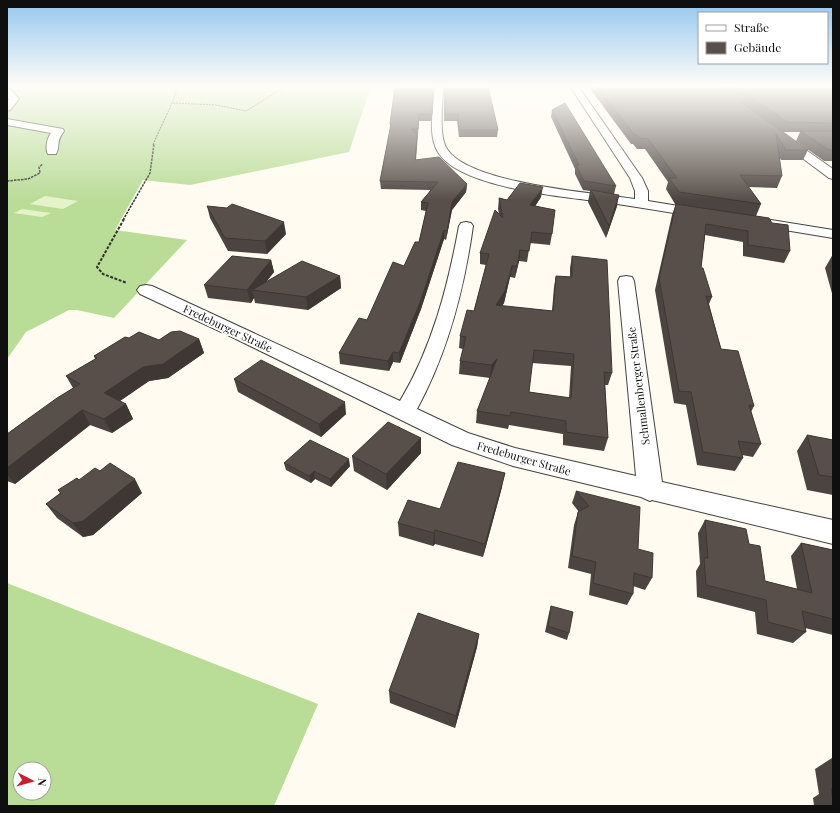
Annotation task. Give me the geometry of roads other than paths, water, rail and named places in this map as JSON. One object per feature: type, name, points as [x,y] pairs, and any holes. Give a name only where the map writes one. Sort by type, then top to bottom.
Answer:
[{"type":"street","points":[[18,124],[59,131],[53,138],[52,152]]},
{"type":"street","points":[[438,124],[438,141],[444,153],[463,168],[493,179],[717,216]]},
{"type":"street","points":[[600,124],[642,189],[643,197],[641,204]]},
{"type":"street","points":[[800,136],[777,134],[833,175]]},
{"type":"street","points":[[815,162],[833,162]]},
{"type":"street","points":[[746,220],[833,234]]},
{"type":"street","points":[[404,412],[422,379],[448,309],[463,251],[466,226]]},
{"type":"street","name":"Schmallenberger Straße","points":[[626,281],[650,491]]},
{"type":"street","name":"Fredeburger Straße","points":[[146,290],[460,439],[513,457],[650,491],[833,532]]}]
